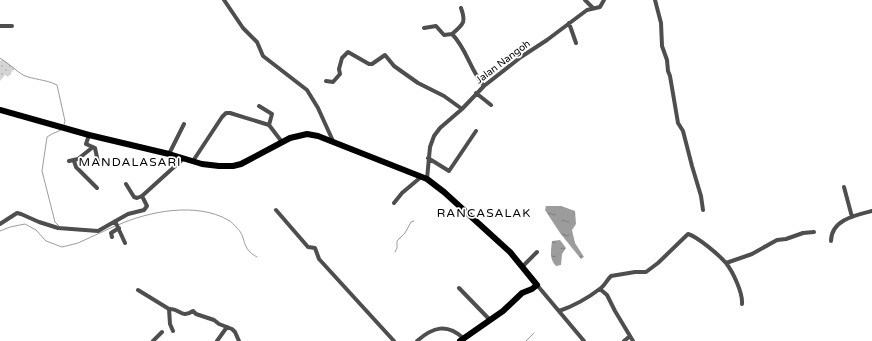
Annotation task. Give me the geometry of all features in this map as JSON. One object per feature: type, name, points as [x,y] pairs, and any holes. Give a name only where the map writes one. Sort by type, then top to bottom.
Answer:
[{"type":"main road","points":[[0,110],[89,135],[184,158],[209,166],[233,166],[241,164],[290,138],[307,134],[333,141],[424,178],[444,192],[510,252],[537,285],[532,290],[522,293],[503,311],[488,318],[480,328],[462,340]]},
{"type":"street","points":[[224,0],[243,28],[257,42],[263,56],[307,90],[318,108],[333,141]]},
{"type":"street","points":[[584,0],[594,9]]},
{"type":"street","name":"Jalan Nangoh","points":[[424,178],[432,142],[436,133],[462,109],[476,93],[521,57],[547,40],[587,10],[600,7],[604,0]]},
{"type":"street","points":[[655,0],[661,23],[662,46],[667,60],[667,67],[670,76],[678,123],[683,131],[702,196],[703,210]]},
{"type":"street","points":[[424,28],[436,26],[446,36],[452,34],[464,22],[461,8]]},
{"type":"street","points":[[569,23],[576,43]]},
{"type":"street","points":[[0,26],[12,26]]},
{"type":"street","points":[[452,34],[460,41],[472,70],[484,86]]},
{"type":"street","points":[[326,81],[333,82],[339,76],[342,58],[347,52],[350,52],[369,64],[372,64],[385,55],[394,66],[418,83],[444,96],[462,109]]},
{"type":"street","points":[[476,93],[491,105]]},
{"type":"street","points":[[259,106],[273,115],[268,125]]},
{"type":"street","points":[[193,161],[226,113],[268,125],[282,142]]},
{"type":"street","points":[[169,154],[184,124]]},
{"type":"street","points":[[428,158],[449,171],[476,131]]},
{"type":"street","points":[[89,135],[86,144],[95,148],[97,151],[98,162]]},
{"type":"street","points":[[93,147],[72,161],[97,188]]},
{"type":"street","points":[[126,184],[134,197],[137,198],[142,196],[184,158]]},
{"type":"street","points":[[394,203],[402,193],[424,178]]},
{"type":"street","points":[[844,187],[852,217]]},
{"type":"street","points":[[112,236],[111,233],[128,214],[145,210],[146,206],[142,196]]},
{"type":"street","points":[[276,210],[308,247],[315,248],[319,259],[394,341]]},
{"type":"street","points":[[831,241],[833,230],[839,224],[852,217],[872,211]]},
{"type":"street","points":[[0,224],[17,213],[58,228],[95,231],[117,225]]},
{"type":"street","points":[[117,225],[125,243]]},
{"type":"street","points":[[726,263],[752,254],[773,241],[786,239],[803,233],[814,232]]},
{"type":"street","points":[[559,311],[589,297],[600,289],[611,276],[635,272],[646,272],[658,263],[688,234],[702,242],[726,263],[737,284],[742,299],[742,304]]},
{"type":"street","points":[[522,267],[537,252]]},
{"type":"street","points":[[537,285],[584,341]]},
{"type":"street","points":[[460,288],[488,318]]},
{"type":"street","points":[[600,289],[606,295],[633,341]]},
{"type":"street","points":[[138,290],[169,309],[174,309],[184,315],[193,311],[196,314],[214,320],[235,332],[238,341]]},
{"type":"street","points":[[169,309],[170,324],[173,331]]},
{"type":"street","points":[[217,341],[227,327]]},
{"type":"street","points":[[417,341],[431,330],[443,329],[451,330],[458,334],[462,340]]},
{"type":"street","points":[[153,341],[162,332]]},
{"type":"street","points":[[624,341],[630,336]]},
{"type":"shaded area","points":[[2,59],[15,68],[8,77],[5,75],[0,81],[0,61]]},
{"type":"water","points":[[546,206],[561,206],[575,211],[576,224],[572,230],[575,243],[584,257],[581,259],[560,233],[545,210]]},
{"type":"water","points":[[560,240],[566,248],[562,254],[561,265],[556,266],[551,258],[552,241]]},
{"type":"waterway","points":[[0,58],[23,75],[57,85],[65,121],[64,125]]},
{"type":"waterway","points":[[59,226],[55,222],[42,171],[47,137],[61,130]]},
{"type":"waterway","points":[[118,225],[144,216],[173,210],[202,211],[216,214],[231,222],[240,231],[248,250],[257,257]]},
{"type":"waterway","points":[[395,252],[397,248],[397,241],[405,233],[411,222],[414,221]]},
{"type":"waterway","points":[[0,231],[25,224],[36,230],[46,241],[62,247],[78,243],[115,226]]},
{"type":"waterway","points":[[526,341],[534,333]]},
{"type":"district","name":"MANDALASARI","points":[[130,162]]},
{"type":"district","name":"RANCASALAK","points":[[484,213]]}]
